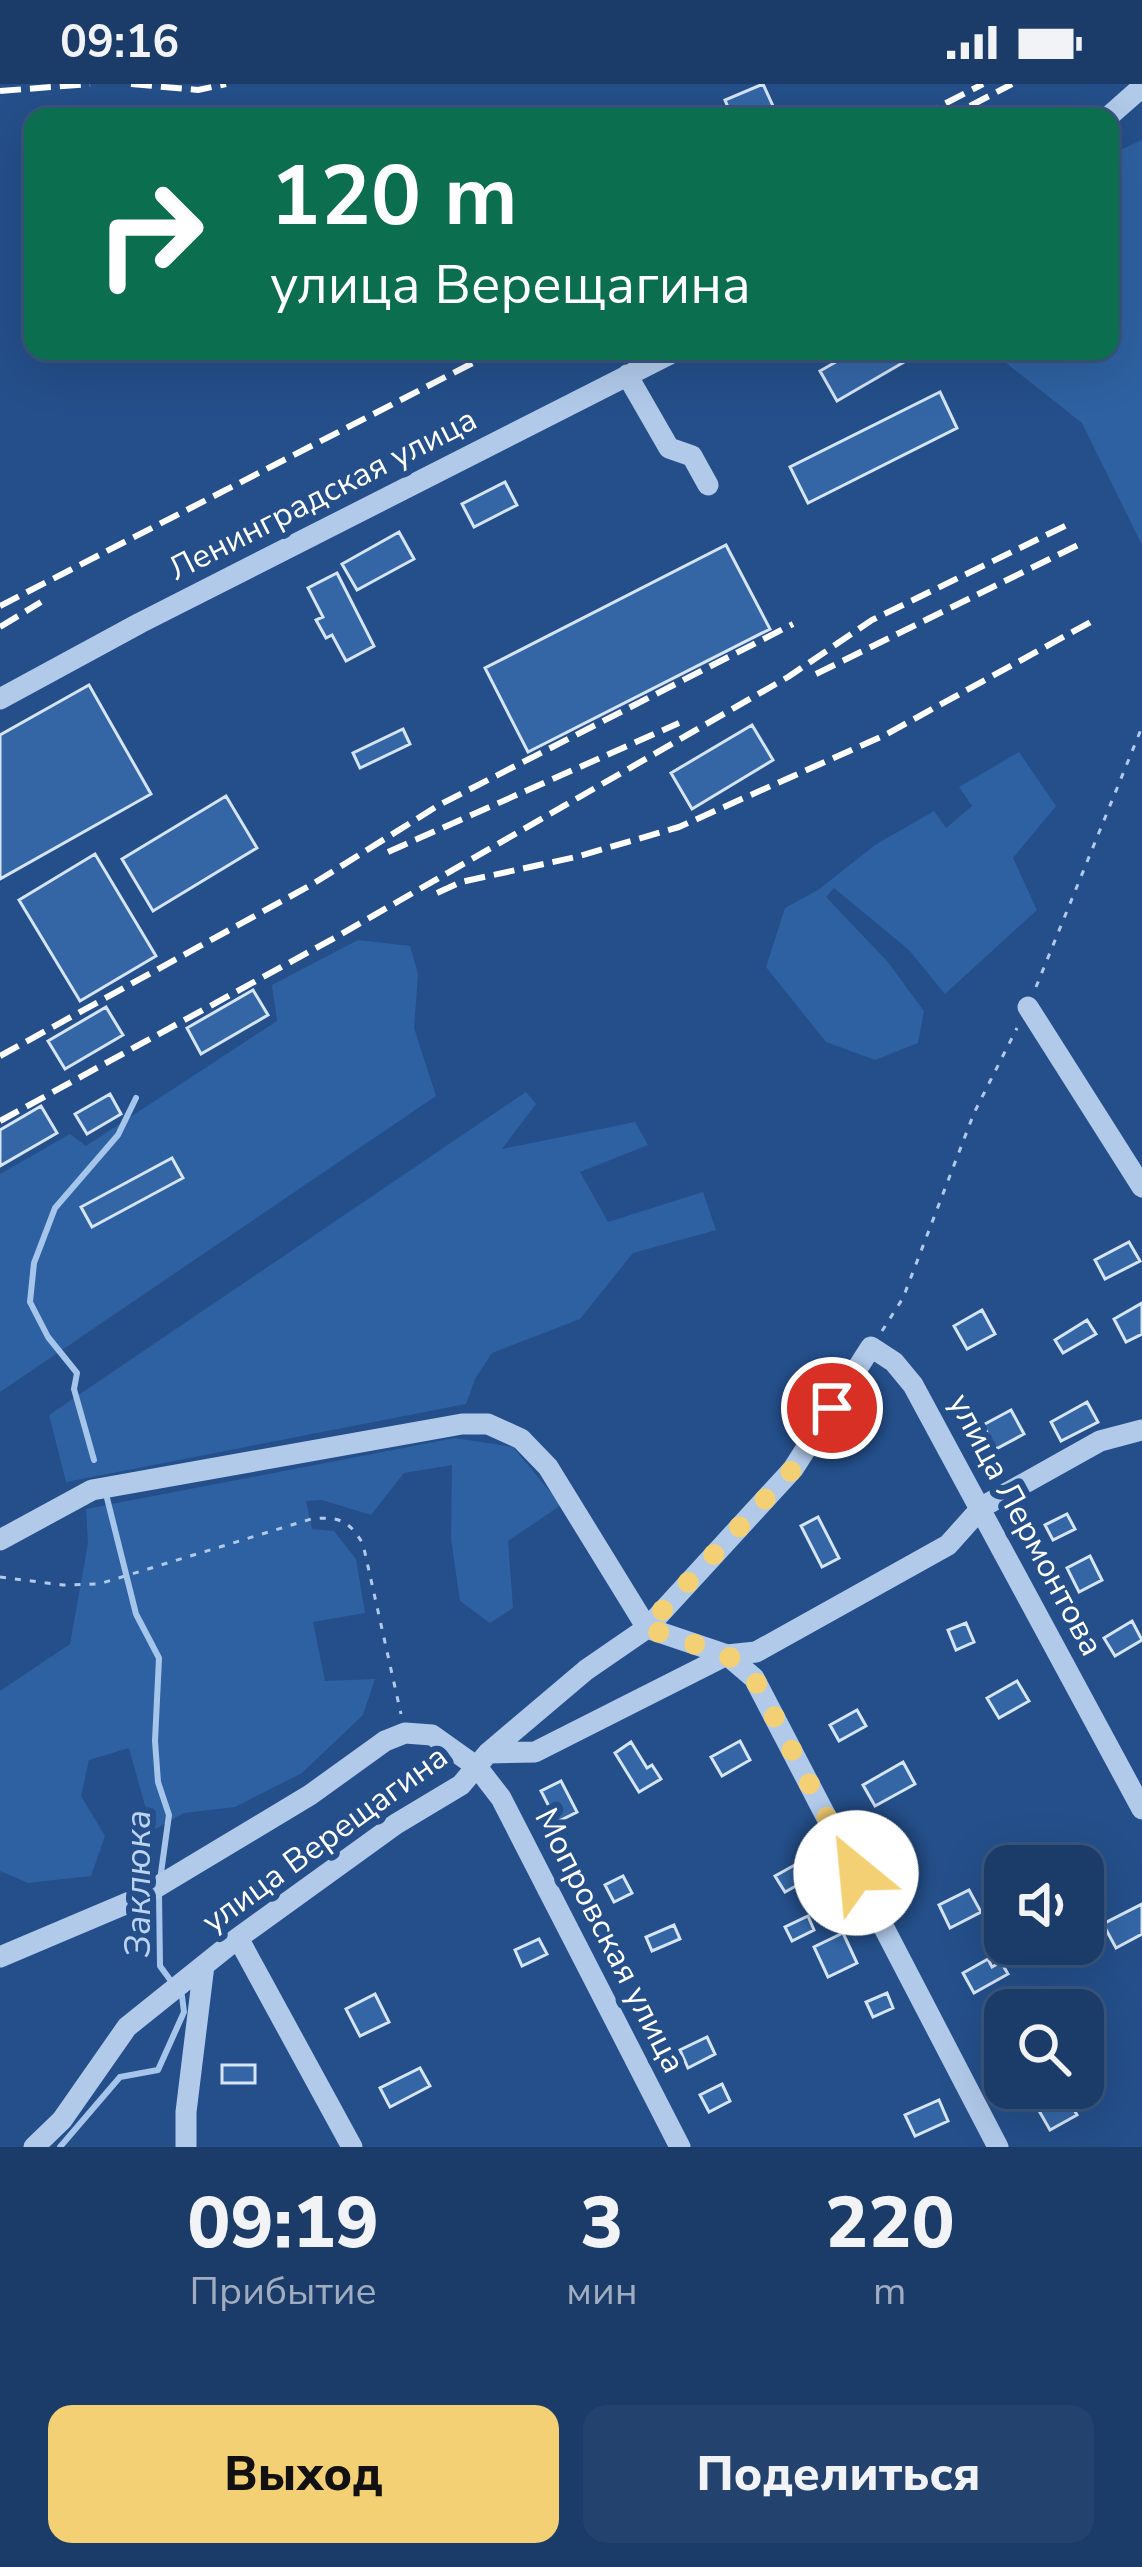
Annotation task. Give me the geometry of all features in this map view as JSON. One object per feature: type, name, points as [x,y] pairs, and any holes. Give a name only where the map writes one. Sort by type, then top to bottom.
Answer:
[{"type":"street","points":[[1118,108],[1142,87]]},
{"type":"street","name":"Ленинградская улица","points":[[0,699],[658,360]]},
{"type":"street","points":[[627,375],[669,448],[692,456],[708,484]]},
{"type":"street","points":[[1028,1007],[1142,1187]]},
{"type":"street","name":"улица Лермонтова","points":[[871,1347],[894,1362],[913,1385],[1142,1809]]},
{"type":"street","name":"улица Верещагина","points":[[34,2147],[62,2120],[127,2027],[238,1938],[396,1824],[461,1786],[482,1760],[586,1670],[646,1628],[793,1469],[871,1347]]},
{"type":"street","points":[[0,1540],[92,1490],[462,1424],[488,1424],[520,1439],[548,1467],[646,1628],[727,1655],[754,1678],[998,2147]]},
{"type":"street","points":[[0,1957],[137,1899],[310,1795],[385,1741],[405,1733],[432,1735],[482,1760],[535,1752],[727,1655],[756,1652],[948,1545],[982,1507],[1100,1441],[1142,1430]]},
{"type":"street","name":"Мопровская улица","points":[[482,1760],[680,2147]]},
{"type":"street","points":[[238,1938],[352,2147]]},
{"type":"street","points":[[186,2147],[186,2112],[205,1965]]},
{"type":"path","points":[[871,1347],[903,1298],[974,1113],[1028,1007],[1142,727]]},
{"type":"path","points":[[0,1577],[63,1586],[99,1584],[311,1519],[336,1516],[354,1528],[363,1544],[405,1733]]},
{"type":"shaded area","points":[[1142,140],[1142,545],[1082,423],[1002,360],[1119,360],[1119,151]]},
{"type":"shaded area","points":[[1019,752],[1056,806],[1013,858],[1037,910],[945,994],[909,950],[834,888],[826,897],[887,961],[924,1011],[918,1043],[875,1060],[826,1042],[766,967],[785,908],[818,890],[875,845],[934,811],[946,828],[972,806],[959,787]]},
{"type":"shaded area","points":[[358,940],[410,946],[418,974],[414,1028],[436,1096],[0,1392],[0,1174],[70,1134],[86,1146],[277,1021],[272,985]]},
{"type":"shaded area","points":[[526,1092],[536,1104],[502,1149],[635,1122],[648,1145],[580,1172],[608,1222],[703,1192],[716,1230],[633,1253],[580,1319],[492,1353],[466,1404],[66,1482],[49,1415]]},
{"type":"shaded area","points":[[455,1438],[513,1447],[561,1505],[508,1541],[513,1608],[490,1623],[460,1601],[451,1539],[452,1465],[404,1473],[371,1515],[322,1500],[306,1501],[312,1529],[334,1531],[356,1559],[365,1613],[313,1622],[325,1681],[375,1679],[363,1715],[302,1773],[235,1807],[184,1813],[152,1831],[129,1748],[89,1760],[81,1796],[105,1836],[91,1876],[28,1883],[0,1871],[0,1691],[70,1644],[88,1543],[86,1509]]},
{"type":"building","points":[[763,84],[774,108],[728,108],[725,100]]},
{"type":"building","points":[[839,360],[908,360],[837,401],[820,371]]},
{"type":"building","points":[[940,392],[957,428],[808,503],[790,467]]},
{"type":"building","points":[[505,482],[517,505],[474,527],[462,504]]},
{"type":"building","points":[[399,532],[414,559],[357,590],[342,564]]},
{"type":"building","points":[[726,545],[770,629],[528,752],[485,668]]},
{"type":"building","points":[[337,573],[374,646],[346,661],[332,635],[326,638],[316,620],[323,617],[308,588]]},
{"type":"building","points":[[89,685],[151,794],[0,879],[0,735]]},
{"type":"building","points":[[752,725],[773,760],[692,809],[671,773]]},
{"type":"building","points":[[403,729],[410,744],[360,768],[353,753]]},
{"type":"building","points":[[226,796],[257,848],[153,911],[122,859]]},
{"type":"building","points":[[95,854],[156,956],[80,1001],[19,900]]},
{"type":"building","points":[[253,990],[268,1015],[201,1054],[187,1028]]},
{"type":"building","points":[[106,1007],[123,1035],[65,1069],[48,1041]]},
{"type":"building","points":[[110,1094],[121,1114],[87,1134],[75,1114]]},
{"type":"building","points":[[41,1106],[57,1133],[0,1166],[0,1130]]},
{"type":"building","points":[[172,1158],[183,1178],[92,1227],[81,1207]]},
{"type":"building","points":[[1129,1242],[1140,1261],[1105,1279],[1095,1260]]},
{"type":"building","points":[[1142,1303],[1142,1334],[1126,1342],[1114,1319]]},
{"type":"building","points":[[982,1310],[995,1334],[967,1349],[954,1326]]},
{"type":"building","points":[[1087,1320],[1096,1334],[1063,1353],[1055,1340]]},
{"type":"building","points":[[1087,1402],[1098,1422],[1061,1441],[1051,1422]]},
{"type":"building","points":[[1011,1410],[1024,1434],[996,1449],[983,1425]]},
{"type":"building","points":[[1067,1514],[1075,1529],[1053,1540],[1045,1525]]},
{"type":"building","points":[[818,1517],[839,1558],[822,1567],[801,1526]]},
{"type":"building","points":[[1090,1556],[1102,1580],[1079,1592],[1067,1568]]},
{"type":"building","points":[[1132,1621],[1142,1640],[1115,1656],[1104,1638]]},
{"type":"building","points":[[966,1623],[974,1642],[956,1650],[948,1630]]},
{"type":"building","points":[[1017,1681],[1029,1701],[999,1718],[987,1698]]},
{"type":"building","points":[[857,1710],[866,1726],[839,1741],[830,1725]]},
{"type":"building","points":[[740,1741],[750,1760],[722,1776],[711,1757]]},
{"type":"building","points":[[631,1742],[647,1768],[652,1765],[661,1779],[639,1792],[615,1753]]},
{"type":"building","points":[[903,1762],[915,1784],[875,1806],[863,1785]]},
{"type":"building","points":[[561,1781],[577,1812],[557,1822],[541,1791]]},
{"type":"building","points":[[802,1861],[812,1877],[785,1892],[775,1876]]},
{"type":"building","points":[[623,1876],[632,1893],[614,1902],[605,1885]]},
{"type":"building","points":[[969,1890],[981,1912],[950,1928],[939,1905]]},
{"type":"building","points":[[1142,1904],[1142,1934],[1116,1948],[1104,1923]]},
{"type":"building","points":[[808,1916],[814,1930],[792,1941],[785,1927]]},
{"type":"building","points":[[674,1925],[680,1939],[652,1951],[646,1937]]},
{"type":"building","points":[[843,1933],[857,1963],[828,1977],[814,1947]]},
{"type":"building","points":[[539,1939],[547,1954],[522,1966],[515,1950]]},
{"type":"building","points":[[984,1961],[992,1967],[1003,1965],[1008,1974],[974,1993],[963,1973]]},
{"type":"building","points":[[887,1993],[893,2008],[873,2017],[866,2002]]},
{"type":"building","points":[[375,1994],[389,2022],[360,2036],[346,2009]]},
{"type":"building","points":[[707,2037],[715,2054],[688,2068],[680,2050]]},
{"type":"building","points":[[222,2065],[255,2065],[255,2083],[222,2083]]},
{"type":"building","points":[[420,2068],[430,2086],[390,2107],[380,2088]]},
{"type":"building","points":[[722,2084],[730,2101],[709,2112],[700,2095]]},
{"type":"building","points":[[939,2100],[948,2121],[915,2136],[905,2115]]},
{"type":"building","points":[[1038,2109],[1074,2109],[1077,2115],[1050,2130]]},
{"type":"waterway","name":"Заклюка","points":[[94,1460],[74,1389],[77,1373],[48,1337],[30,1302],[34,1263],[55,1208],[118,1135],[136,1098]]},
{"type":"waterway","name":"Заклюка","points":[[106,1494],[136,1614],[159,1658],[155,1741],[158,1782],[169,1815],[160,1880]]},
{"type":"waterway","name":"Заклюка","points":[[60,2147],[120,2077],[158,2070],[184,2012],[182,1996],[160,1966],[159,1893]]},
{"type":"railway","points":[[0,91],[90,84]]},
{"type":"railway","points":[[131,84],[198,90],[226,84]]},
{"type":"railway","points":[[936,108],[983,84]]},
{"type":"railway","points":[[970,106],[1012,84]]},
{"type":"railway","points":[[0,606],[478,360]]},
{"type":"railway","points":[[0,1121],[338,936],[788,677],[872,620],[1067,525]]},
{"type":"railway","points":[[816,674],[1078,545]]},
{"type":"railway","points":[[0,627],[41,602]]},
{"type":"railway","points":[[437,893],[461,882],[576,857],[679,827],[885,735],[1096,619]]},
{"type":"railway","points":[[0,1056],[311,885],[439,805],[793,624]]},
{"type":"railway","points":[[388,852],[679,723]]},
{"type":"route","points":[[832,1408],[793,1469],[646,1628],[727,1655],[754,1678],[856,1873]]}]
